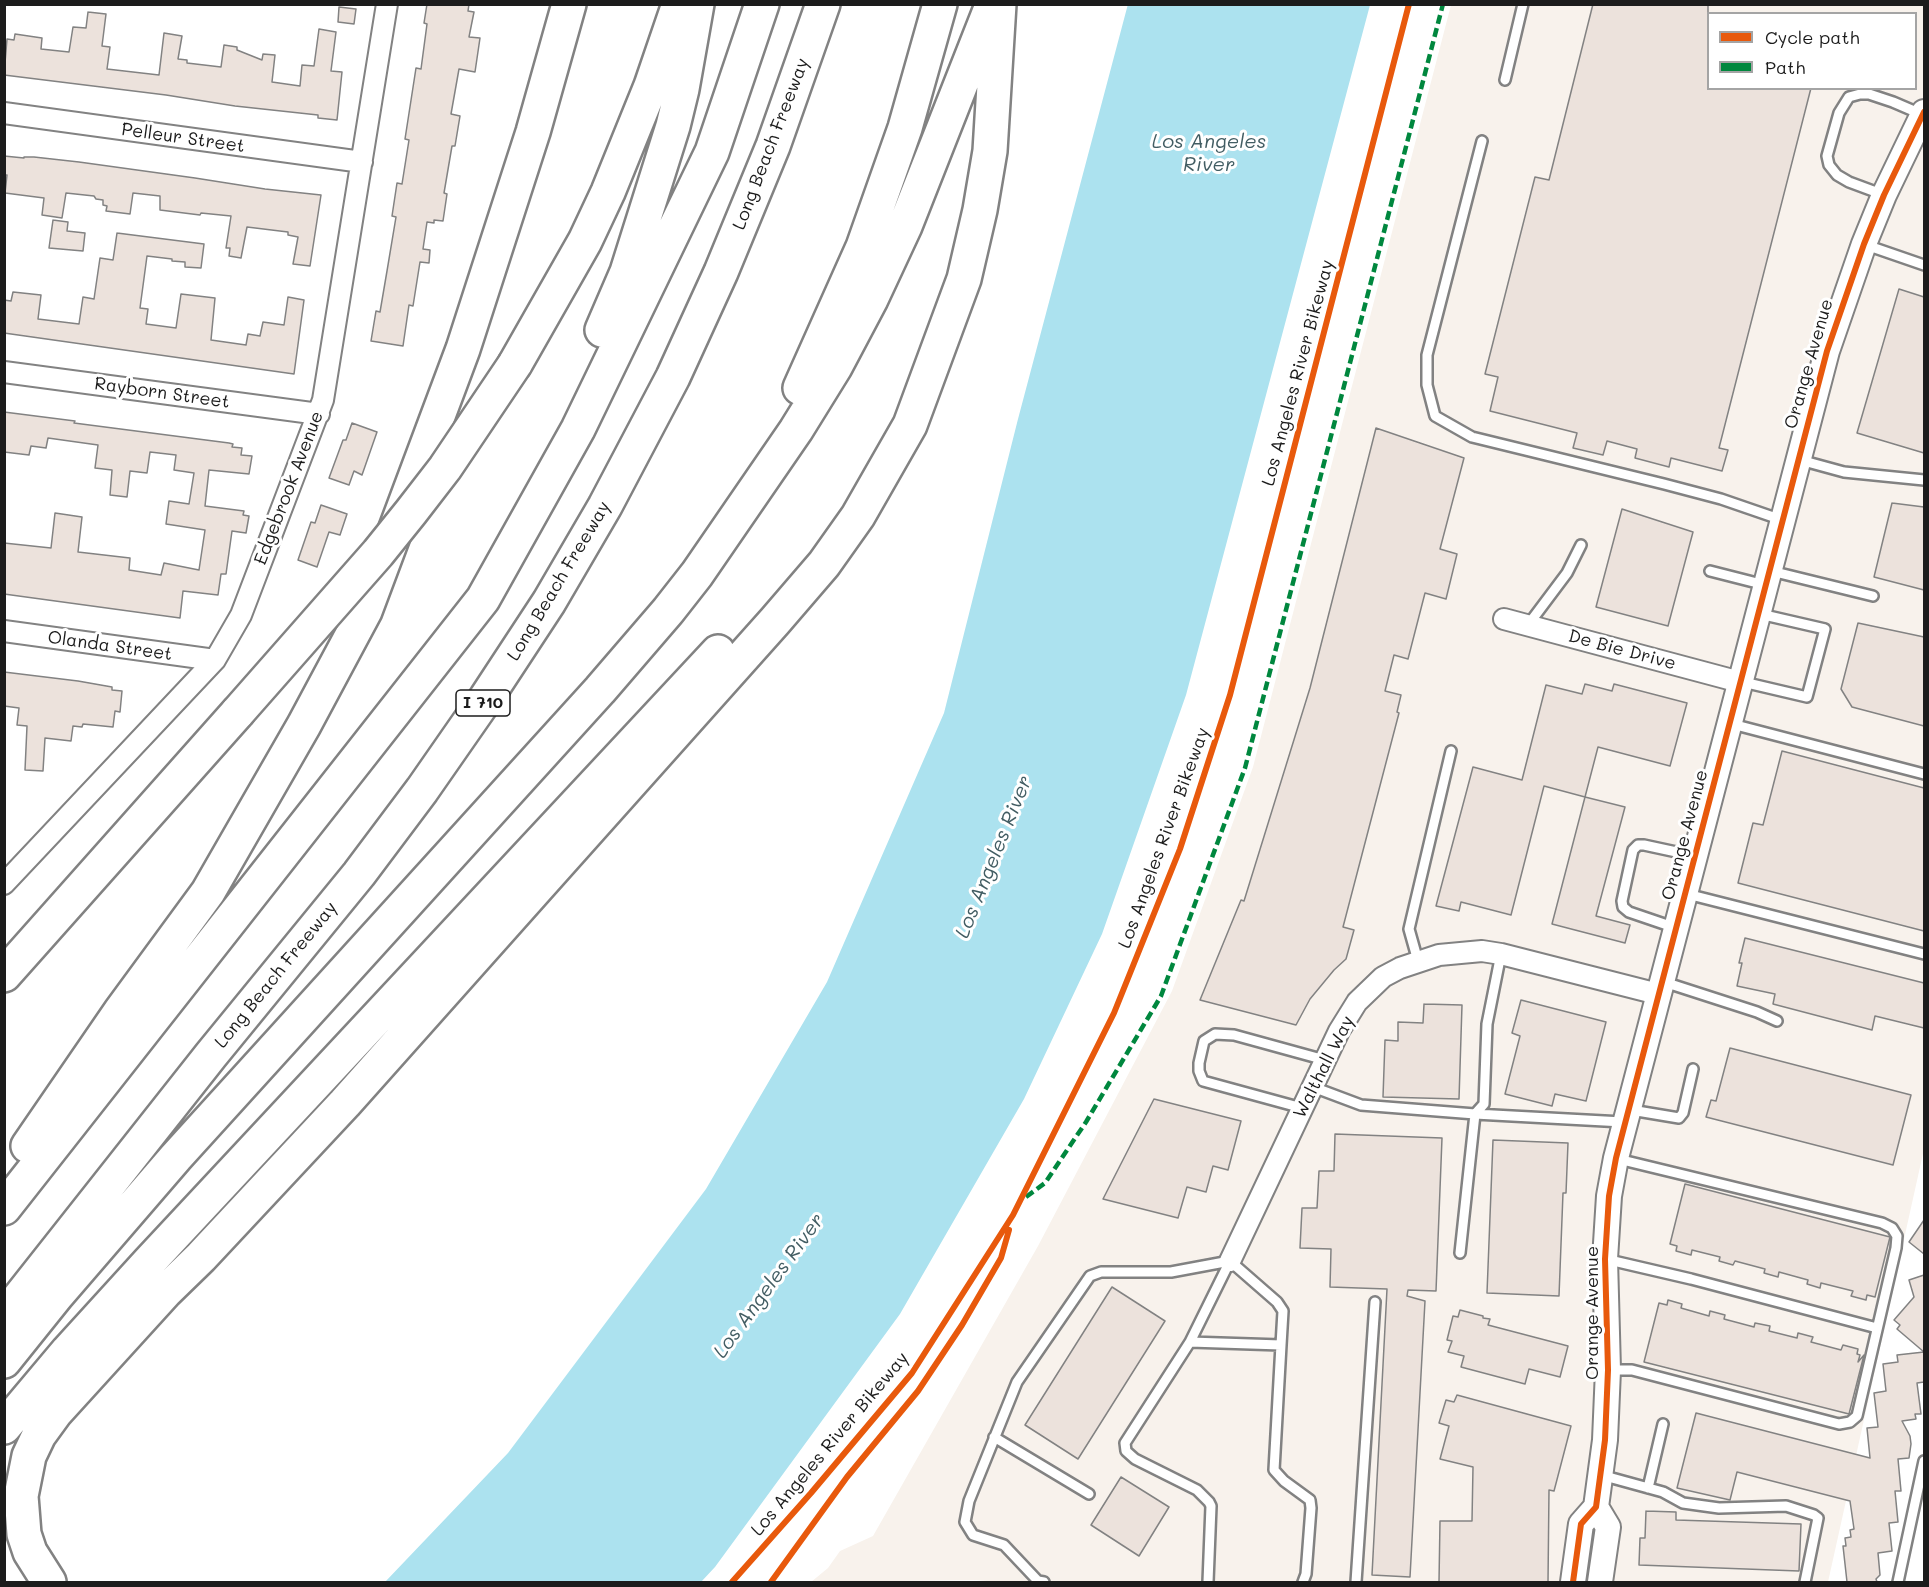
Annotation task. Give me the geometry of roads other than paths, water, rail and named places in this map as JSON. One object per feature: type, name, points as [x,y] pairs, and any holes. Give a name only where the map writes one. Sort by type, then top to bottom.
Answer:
[{"type":"highway","points":[[4,1180],[120,1012],[208,892],[304,725],[365,611],[463,349],[533,132],[569,4]]},
{"type":"highway","points":[[533,132],[583,4]]},
{"type":"highway","points":[[4,975],[378,553],[445,468],[515,364],[585,241],[608,192],[651,86],[679,4]]},
{"type":"highway","points":[[578,429],[598,339],[627,272],[674,126],[697,4]]},
{"type":"highway","points":[[4,1208],[483,599],[578,429],[712,152],[762,4]]},
{"type":"highway","name":"Long Beach Freeway","points":[[4,1317],[211,1055],[359,874],[467,726],[549,602],[605,506],[673,377],[721,272],[774,146],[823,4]]},
{"type":"highway","points":[[751,493],[822,342],[863,247],[905,128],[940,4]]},
{"type":"highway","points":[[4,1361],[57,1295],[176,1157],[608,681],[697,574],[796,430],[840,358],[871,299],[905,226],[992,4]]},
{"type":"highway","points":[[49,1582],[30,1552],[21,1514],[24,1478],[29,1456],[39,1435],[55,1413],[166,1291],[201,1257],[345,1103],[775,621],[810,580],[858,516],[910,425],[964,279],[980,210],[990,151],[999,4]]},
{"type":"highway","points":[[4,1427],[141,1270],[768,599],[805,555],[929,372]]},
{"type":"street","name":"Edgebrook Avenue","points":[[4,884],[215,660],[241,615],[319,414],[326,386],[387,4]]},
{"type":"street","name":"Pelleur Street","points":[[4,113],[362,162]]},
{"type":"street","name":"Orange Avenue","points":[[1573,1582],[1581,1524],[1596,1507],[1601,1475],[1608,1370],[1605,1259],[1610,1196],[1616,1158],[1827,351],[1864,244],[1884,195],[1924,113]]},
{"type":"street","name":"Rayborn Street","points":[[4,372],[319,414]]},
{"type":"street","name":"De Bie Drive","points":[[1504,619],[1740,682]]},
{"type":"street","name":"Olanda Street","points":[[4,631],[215,660]]},
{"type":"street","name":"Walthall Way","points":[[1230,1261],[1339,1031],[1364,995],[1383,977],[1418,961],[1440,955],[1482,951],[1660,988]]},
{"type":"street","points":[[1596,1507],[1608,1527],[1600,1582]]},
{"type":"lane","points":[[1505,80],[1523,4]]},
{"type":"lane","points":[[1884,195],[1837,175],[1829,165],[1827,156],[1845,100],[1849,97],[1869,94],[1924,113]]},
{"type":"lane","points":[[1482,141],[1427,356],[1427,385],[1435,416],[1472,436],[1664,484],[1782,520]]},
{"type":"lane","points":[[1864,244],[1924,266]]},
{"type":"lane","points":[[1797,459],[1845,472],[1924,480]]},
{"type":"lane","points":[[1528,625],[1567,573],[1581,545]]},
{"type":"lane","points":[[1710,572],[1767,578],[1873,596]]},
{"type":"lane","points":[[1740,682],[1807,697],[1825,629],[1758,614]]},
{"type":"lane","points":[[1730,723],[1924,774]]},
{"type":"lane","points":[[1418,961],[1409,929],[1451,751]]},
{"type":"lane","points":[[1676,928],[1629,912],[1623,907],[1622,901],[1633,850],[1638,845],[1644,845],[1695,856]]},
{"type":"lane","points":[[1685,893],[1924,954]]},
{"type":"lane","points":[[1460,1253],[1475,1114],[1484,1104],[1487,1024],[1501,954]]},
{"type":"lane","points":[[1660,988],[1757,1012],[1777,1022]]},
{"type":"lane","points":[[1303,1108],[1203,1081],[1199,1063],[1204,1041],[1215,1034],[1234,1035],[1325,1060]]},
{"type":"lane","points":[[1312,1087],[1361,1105],[1475,1114],[1627,1115],[1679,1118],[1683,1113],[1693,1069]]},
{"type":"lane","points":[[1608,1370],[1632,1370],[1839,1424],[1850,1422],[1857,1416],[1897,1236],[1892,1228],[1882,1223],[1616,1158]]},
{"type":"lane","points":[[1605,1259],[1877,1328]]},
{"type":"lane","points":[[1208,1582],[1211,1506],[1209,1502],[1197,1490],[1135,1459],[1126,1451],[1125,1443],[1190,1342],[1230,1261]]},
{"type":"lane","points":[[1230,1261],[1277,1302],[1283,1311],[1274,1470],[1284,1481],[1310,1500],[1311,1519],[1304,1582]]},
{"type":"lane","points":[[1044,1582],[1038,1581],[1004,1545],[973,1535],[964,1522],[969,1501],[1017,1382],[1090,1276],[1101,1272],[1171,1272],[1230,1261]]},
{"type":"lane","points":[[1356,1582],[1375,1302]]},
{"type":"lane","points":[[1190,1342],[1281,1345]]},
{"type":"lane","points":[[1648,1488],[1663,1424]]},
{"type":"lane","points":[[994,1437],[1089,1494]]},
{"type":"lane","points":[[1898,1582],[1924,1461]]},
{"type":"lane","points":[[1601,1475],[1663,1492],[1683,1503],[1719,1508],[1786,1506],[1814,1515],[1818,1518],[1805,1582]]},
{"type":"water","name":"Los Angeles River","points":[[1128,4],[1370,5],[1186,695],[1102,934],[1024,1099],[900,1314],[715,1567],[701,1582],[385,1582],[508,1453],[706,1189],[827,982],[944,713],[1018,419]]}]
